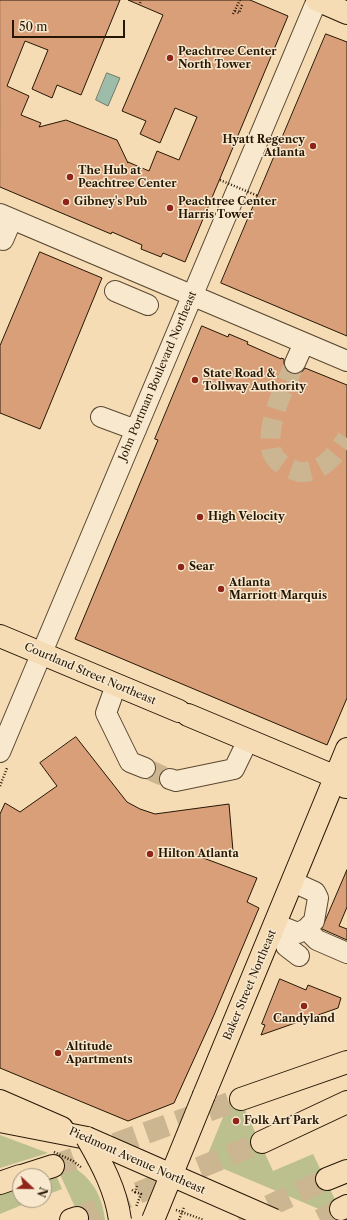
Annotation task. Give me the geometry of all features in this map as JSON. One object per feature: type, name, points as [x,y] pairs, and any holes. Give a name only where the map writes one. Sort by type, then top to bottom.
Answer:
[{"type":"main road","points":[[317,0],[347,13]]},
{"type":"main road","name":"Courtland Street Northeast","points":[[0,636],[343,780]]},
{"type":"main road","name":"Baker Street Northeast","points":[[153,1220],[293,882],[343,780],[347,749]]},
{"type":"main road","points":[[241,1099],[347,1062]]},
{"type":"main road","name":"Piedmont Avenue Northeast","points":[[0,1101],[274,1220]]},
{"type":"main road","points":[[262,1142],[347,1102]]},
{"type":"main road","points":[[0,1121],[87,1138],[107,1176],[116,1200],[120,1220]]},
{"type":"main road","points":[[37,1168],[54,1159]]},
{"type":"main road","points":[[327,1179],[347,1171]]},
{"type":"main road","points":[[0,1183],[12,1179]]},
{"type":"street","name":"John Portman Boulevard Northeast","points":[[0,752],[317,0]]},
{"type":"street","points":[[8,242],[6,217],[347,361]]},
{"type":"street","points":[[115,291],[148,305]]},
{"type":"street","points":[[295,363],[304,342]]},
{"type":"street","points":[[101,417],[136,430]]},
{"type":"street","points":[[116,685],[106,713],[130,762],[145,768]]},
{"type":"street","points":[[170,779],[176,781],[234,770],[248,740]]},
{"type":"street","points":[[275,924],[298,933],[306,929],[314,921],[318,898],[315,892],[293,882]]},
{"type":"street","points":[[306,929],[317,940],[347,953]]},
{"type":"path","points":[[240,0],[234,13],[239,13],[242,5]]},
{"type":"path","points":[[220,180],[258,196]]},
{"type":"path","points":[[54,1159],[73,1161],[85,1170]]},
{"type":"path","points":[[135,1192],[137,1186]]},
{"type":"path","points":[[179,1220],[184,1207]]},
{"type":"path","points":[[182,1212],[204,1220]]},
{"type":"green space","name":"Folk Art Park","points":[[235,1088],[273,1171],[313,1154],[345,1220],[205,1161]]},
{"type":"green space","points":[[0,1135],[48,1153],[0,1168]]},
{"type":"green space","points":[[51,1155],[72,1166],[88,1179],[99,1197],[103,1207],[105,1220],[81,1220]]},
{"type":"green space","points":[[56,1175],[62,1189],[52,1193],[52,1176]]},
{"type":"green space","points":[[12,1191],[12,1208],[15,1208],[0,1214],[0,1195]]},
{"type":"shaded area","points":[[107,73],[120,78],[108,106],[96,100]]},
{"type":"building","points":[[0,0],[120,0],[81,95],[57,85],[52,98],[32,89],[48,50],[25,41],[7,86],[29,96],[21,115],[41,123],[39,127],[66,120],[117,140],[128,163],[149,171],[157,151],[179,160],[197,117],[175,108],[160,143],[140,134],[146,121],[122,111],[163,15],[128,0],[250,0],[288,16],[185,262],[163,253],[161,257],[141,249],[142,245],[112,232],[111,234],[0,187]]},
{"type":"building","name":"Hyatt Regency Atlanta","points":[[326,34],[347,42],[347,336],[221,283]]},
{"type":"building","points":[[40,252],[102,278],[40,429],[0,413],[0,346]]},
{"type":"building","name":"Atlanta Marriott Marquis","points":[[202,326],[228,337],[229,334],[248,342],[247,344],[284,359],[285,369],[291,374],[301,373],[305,368],[347,385],[347,698],[327,745],[75,639],[158,440],[155,439]]},
{"type":"building","points":[[76,737],[127,802],[140,809],[155,814],[229,804],[233,851],[198,856],[257,878],[247,902],[259,908],[214,1015],[174,1103],[128,1121],[0,1068],[0,814],[5,803],[20,812],[57,786],[40,763]]},
{"type":"building","points":[[347,870],[347,907],[339,926],[347,929],[347,940],[322,929]]},
{"type":"building","name":"Candyland","points":[[280,979],[306,990],[308,985],[341,998],[338,1008],[261,1035],[265,1025],[262,1024]]},
{"type":"tunnel","points":[[295,363],[277,405],[274,416],[270,437],[271,448],[275,457],[280,463],[288,468],[299,472],[310,471],[317,469],[329,461],[347,438]]},
{"type":"tunnel","points":[[145,768],[170,779]]},
{"type":"tunnel","points":[[53,1166],[241,1099]]},
{"type":"tunnel","points":[[77,1218],[262,1142]]},
{"type":"tunnel","points":[[239,1220],[327,1179]]},
{"type":"tunnel","points":[[320,1220],[341,1209]]},
{"type":"place","name":"Peachtree Center North Tower","points":[[170,58]]},
{"type":"place","name":"Hyatt Regency Atlanta","points":[[313,146]]},
{"type":"place","name":"The Hub at Peachtree Center","points":[[70,177]]},
{"type":"place","name":"Gibney's Pub","points":[[66,202]]},
{"type":"place","name":"Peachtree Center Harris Tower","points":[[170,208]]},
{"type":"place","name":"State Road & Tollway Authority","points":[[195,380]]},
{"type":"place","name":"High Velocity","points":[[200,517]]},
{"type":"place","name":"Sear","points":[[181,567]]},
{"type":"place","name":"Atlanta Marriott Marquis","points":[[221,589]]},
{"type":"place","name":"Hilton Atlanta","points":[[150,854]]},
{"type":"place","name":"Candyland","points":[[304,1006]]},
{"type":"place","name":"Altitude Apartments","points":[[58,1053]]},
{"type":"place","name":"Folk Art Park","points":[[236,1121]]}]
